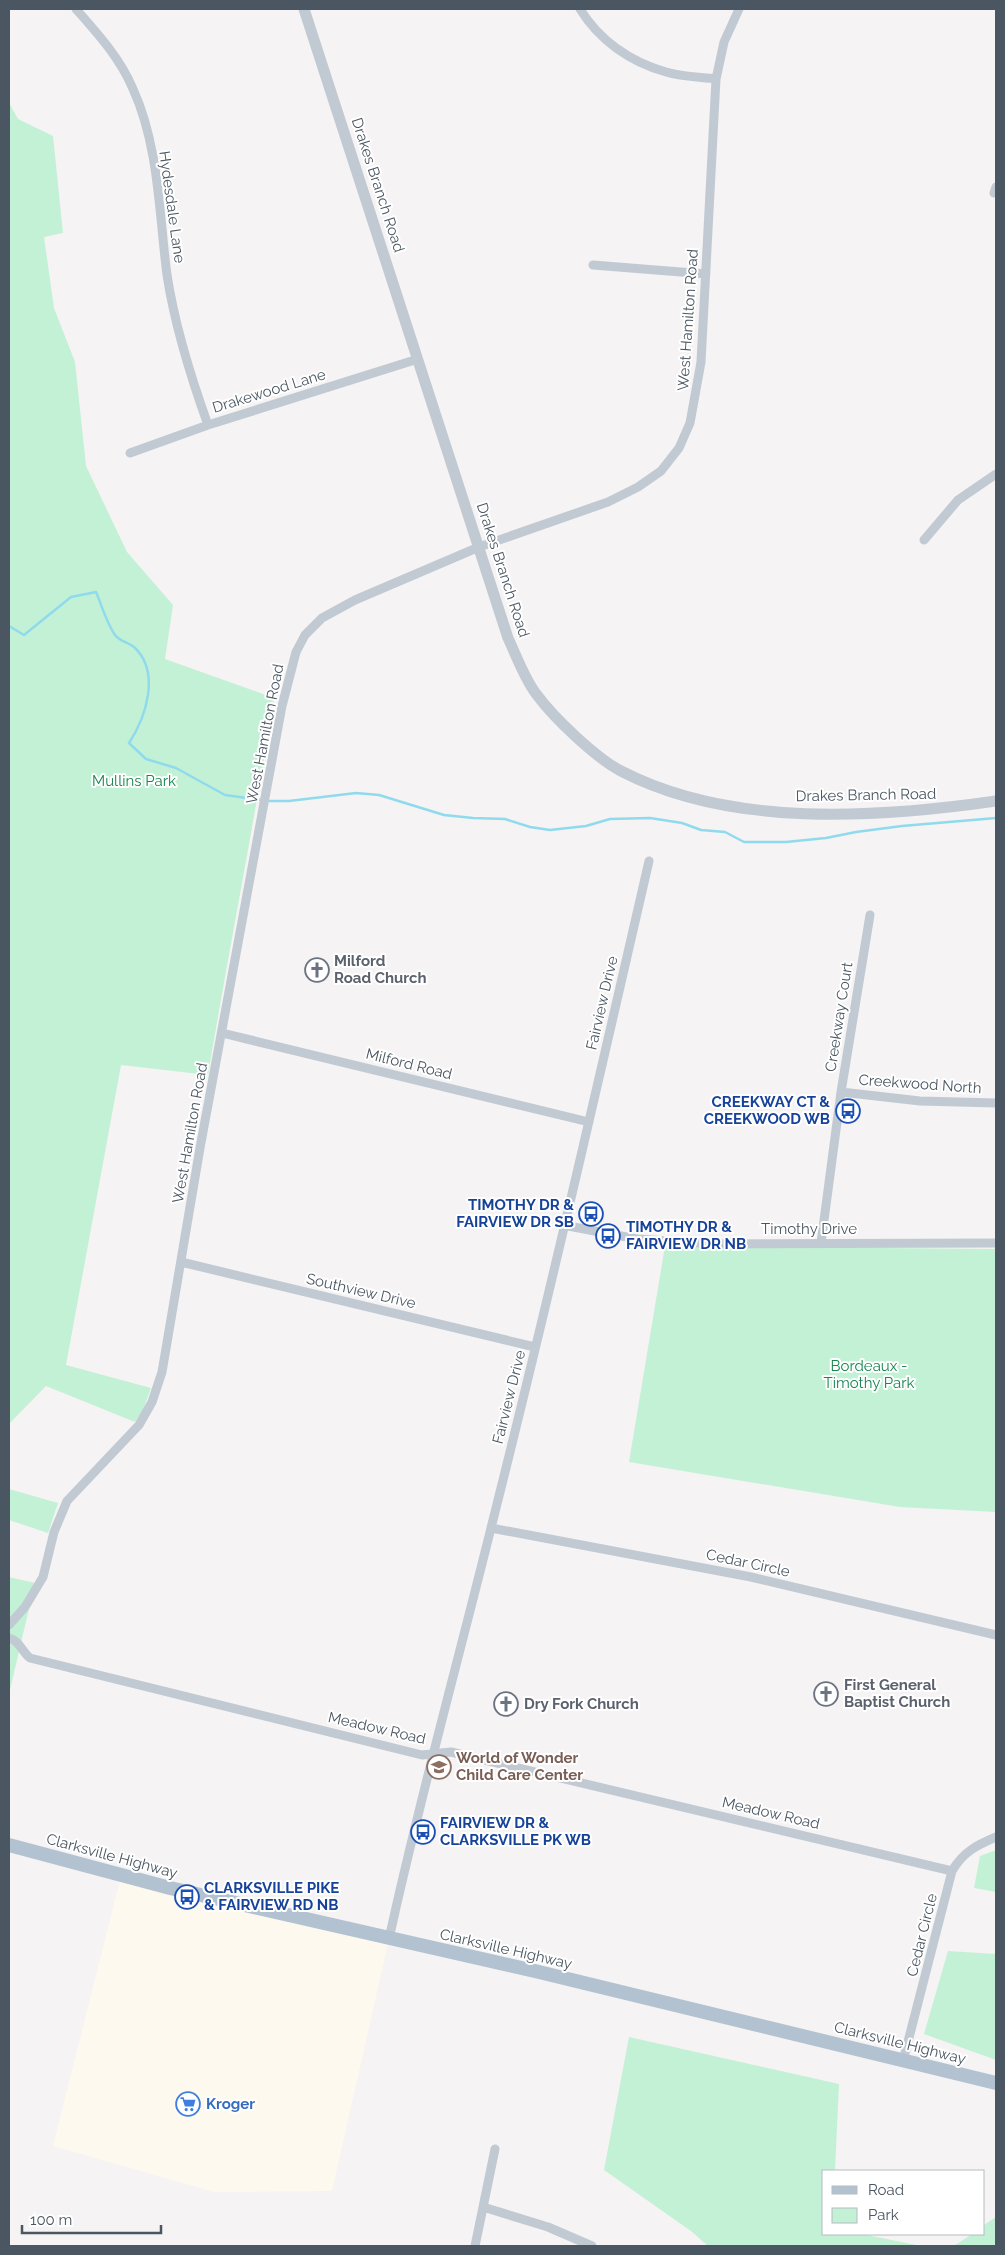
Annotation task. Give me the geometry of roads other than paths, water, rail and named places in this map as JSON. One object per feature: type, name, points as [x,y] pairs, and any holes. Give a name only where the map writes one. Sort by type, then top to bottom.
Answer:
[{"type":"main road","name":"Clarksville Highway","points":[[9,1845],[111,1874],[602,1987],[996,2083]]},
{"type":"street","name":"Hydesdale Lane","points":[[76,9],[121,65],[134,90],[146,125],[153,161],[176,326],[187,366],[208,424]]},
{"type":"street","name":"Drakes Branch Road","points":[[304,9],[508,638],[536,694],[577,738],[620,770],[673,793],[749,809],[804,814],[952,808],[996,801]]},
{"type":"street","points":[[580,9],[606,41],[633,60],[667,73],[716,79]]},
{"type":"street","name":"West Hamilton Road","points":[[9,1625],[25,1607],[43,1577],[54,1532],[67,1502],[139,1425],[152,1402],[162,1372],[222,1032],[289,672],[300,644],[312,627],[322,618],[355,600],[479,546],[608,502],[638,487],[661,471],[679,448],[690,423],[700,362],[716,79],[724,42],[739,9]]},
{"type":"street","points":[[593,264],[706,274]]},
{"type":"street","name":"Drakewood Lane","points":[[130,453],[208,424],[418,359]]},
{"type":"street","points":[[924,540],[958,500],[996,474]]},
{"type":"street","name":"Fairview Drive","points":[[389,1939],[433,1754],[535,1347],[649,861]]},
{"type":"street","name":"Creekway Court","points":[[821,1243],[841,1092],[870,915]]},
{"type":"street","name":"Milford Road","points":[[222,1032],[589,1122]]},
{"type":"street","name":"Creekwood North","points":[[841,1092],[920,1101],[996,1102]]},
{"type":"street","name":"Timothy Drive","points":[[563,1225],[637,1239],[713,1244],[996,1243]]},
{"type":"street","name":"Southview Drive","points":[[181,1262],[535,1347]]},
{"type":"street","name":"Cedar Circle","points":[[491,1528],[751,1577],[996,1635]]},
{"type":"street","name":"Meadow Road","points":[[9,1638],[17,1642],[24,1653],[30,1658],[422,1755],[451,1752],[952,1870]]},
{"type":"street","name":"Cedar Circle","points":[[903,2061],[952,1870],[961,1856],[968,1850],[996,1837]]},
{"type":"street","points":[[475,2246],[495,2149]]},
{"type":"street","points":[[483,2207],[548,2227],[592,2246]]},
{"type":"waterway","points":[[9,626],[24,635],[71,597],[96,592],[115,635],[134,647],[142,657],[147,669],[149,682],[145,708],[141,721],[129,743],[146,759],[176,768],[225,795],[262,800]]},
{"type":"waterway","points":[[268,801],[289,801],[356,793],[379,795],[444,815],[505,819],[530,827],[550,830],[586,826],[610,819],[650,818],[682,823],[701,830],[725,832],[744,842],[786,842],[826,838],[902,826],[996,818]]},
{"type":"place","name":"Milford Road Church","points":[[317,970]]},
{"type":"place","name":"CREEKWAY CT & CREEKWOOD WB","points":[[848,1111]]},
{"type":"place","name":"TIMOTHY DR & FAIRVIEW DR SB","points":[[591,1214]]},
{"type":"place","name":"TIMOTHY DR & FAIRVIEW DR NB","points":[[608,1236]]},
{"type":"place","name":"First General Baptist Church","points":[[826,1694]]},
{"type":"place","name":"Dry Fork Church","points":[[506,1704]]},
{"type":"place","name":"World of Wonder Child Care Center","points":[[439,1767]]},
{"type":"place","name":"FAIRVIEW DR & CLARKSVILLE PK WB","points":[[423,1832]]},
{"type":"place","name":"CLARKSVILLE PIKE & FAIRVIEW RD NB","points":[[187,1897]]},
{"type":"place","name":"Kroger","points":[[188,2104]]},
{"type":"park label","name":"Mullins Park","points":[[134,781]]},
{"type":"park label","name":"Bordeaux - Timothy Park","points":[[869,1374]]}]
